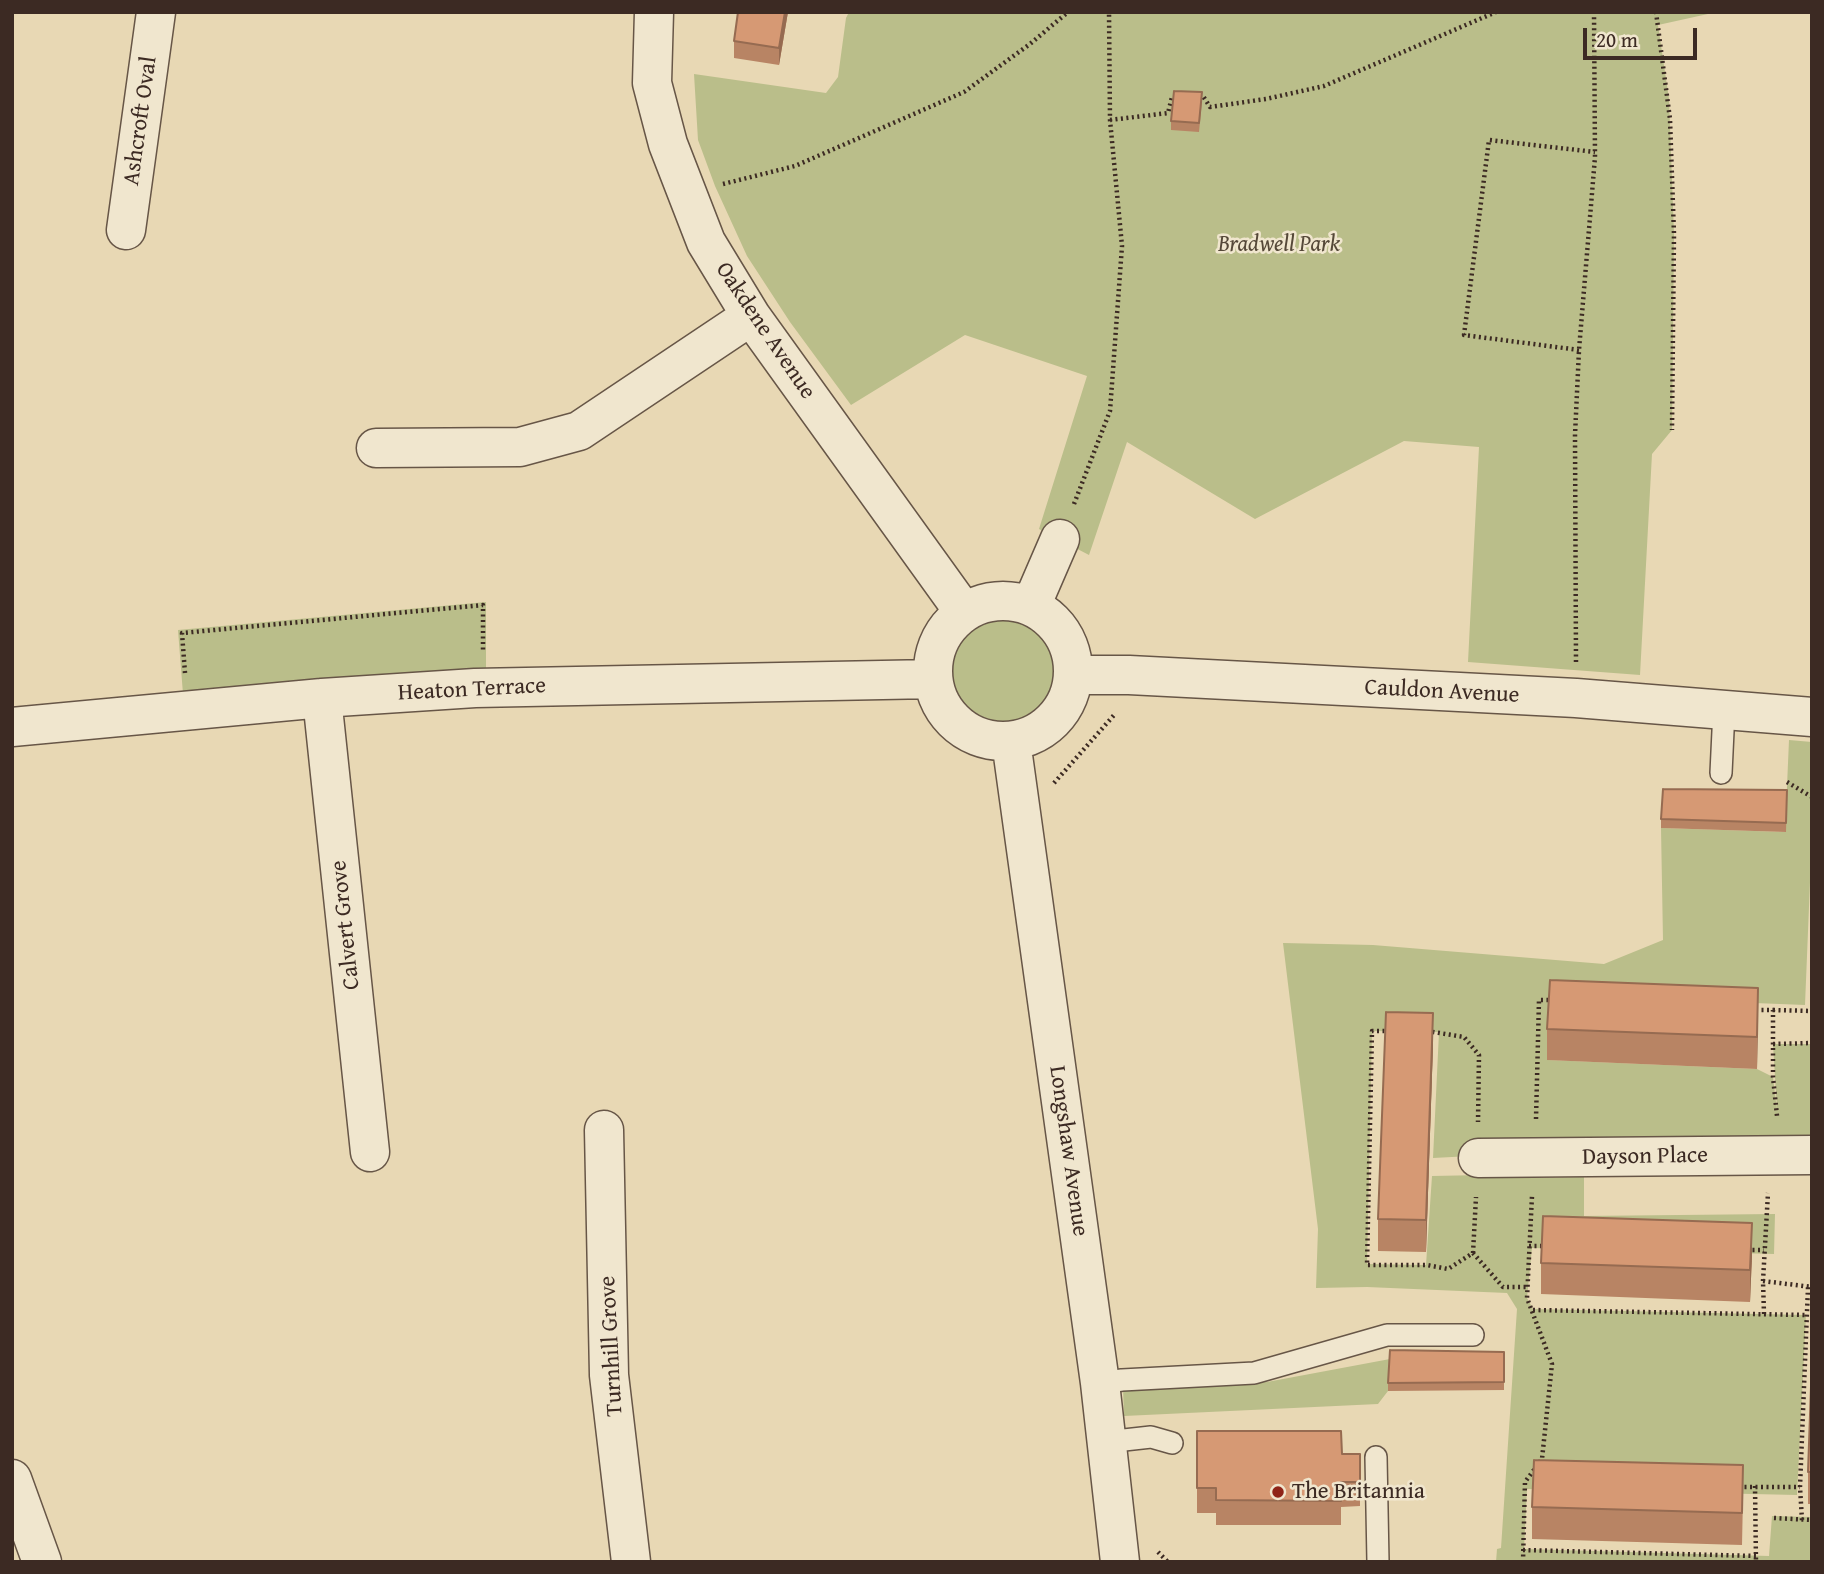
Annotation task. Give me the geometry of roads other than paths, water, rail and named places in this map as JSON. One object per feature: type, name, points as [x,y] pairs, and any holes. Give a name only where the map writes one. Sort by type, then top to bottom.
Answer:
[{"type":"street","name":"Ashcroft Oval","points":[[126,230],[156,12]]},
{"type":"street","name":"Oakdene Avenue","points":[[654,12],[652,83],[668,144],[706,242],[751,316],[964,612]]},
{"type":"street","points":[[376,448],[520,447],[579,431],[751,316]]},
{"type":"street","points":[[1031,606],[1060,539]]},
{"type":"street","points":[[1004,600],[1031,606],[1055,622],[1064,636],[1072,660],[1073,675],[1068,697],[1059,712],[1031,736],[1011,741],[994,741],[979,737],[964,730],[940,703],[933,679],[934,654],[942,635],[964,612],[986,602],[1004,600]]},
{"type":"street","name":"Cauldon Avenue","points":[[1073,675],[1576,698],[1812,717]]},
{"type":"street","name":"Heaton Terrace","points":[[12,727],[322,698],[475,688],[933,679]]},
{"type":"street","name":"Calvert Grove","points":[[322,698],[370,1152]]},
{"type":"street","name":"Longshaw Avenue","points":[[1011,741],[1100,1383],[1120,1562]]},
{"type":"street","name":"Turnhill Grove","points":[[604,1130],[610,1376],[631,1562]]},
{"type":"street","name":"Dayson Place","points":[[1478,1158],[1533,1173],[1786,1155]]},
{"type":"street","points":[[12,1479],[42,1562]]},
{"type":"lane","points":[[1721,773],[1724,710]]},
{"type":"lane","points":[[1100,1383],[1254,1373],[1387,1335],[1473,1335]]},
{"type":"lane","points":[[1106,1442],[1151,1437],[1172,1443]]},
{"type":"lane","points":[[1376,1457],[1378,1562]]},
{"type":"place","name":"The Britannia","points":[[1278,1492]]},
{"type":"park label","name":"Bradwell Park","points":[[1279,245]]}]
